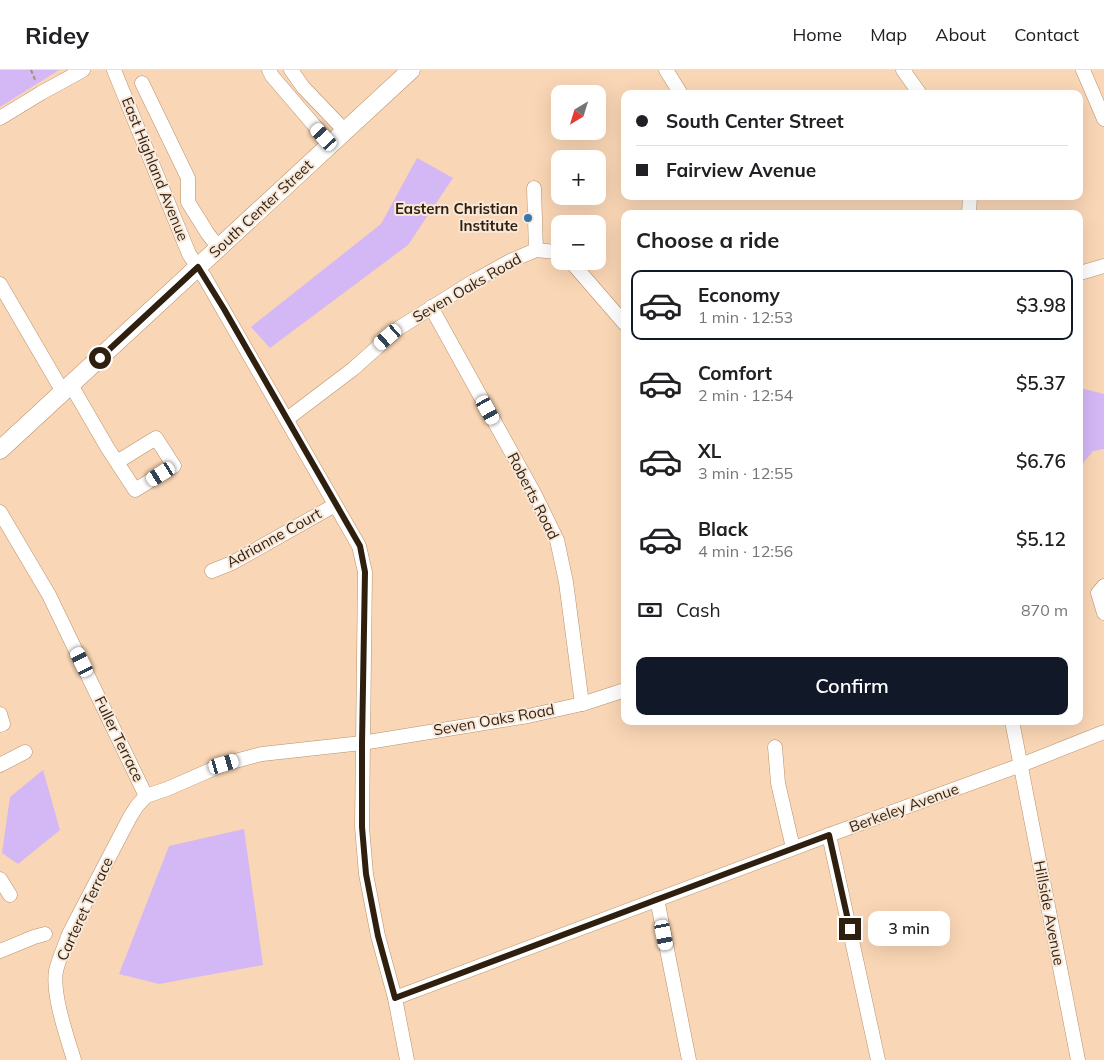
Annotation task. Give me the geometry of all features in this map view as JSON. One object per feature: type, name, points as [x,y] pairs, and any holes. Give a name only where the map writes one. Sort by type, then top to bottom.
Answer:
[{"type":"main road","name":"South Center Street","points":[[0,450],[411,70]]},
{"type":"street","points":[[0,118],[83,70]]},
{"type":"street","name":"East Highland Avenue","points":[[114,70],[189,254],[360,546],[365,572],[362,827],[366,874],[378,936],[395,998],[407,1060]]},
{"type":"street","points":[[269,70],[331,145]]},
{"type":"street","points":[[291,70],[304,87],[345,131]]},
{"type":"street","points":[[666,70],[678,90]]},
{"type":"street","points":[[903,70],[917,90]]},
{"type":"street","points":[[1083,70],[1104,119]]},
{"type":"street","points":[[124,93],[139,76],[188,178],[188,202],[219,248]]},
{"type":"street","points":[[534,188],[536,250]]},
{"type":"street","name":"Seven Oaks Road","points":[[287,419],[353,369],[399,328],[431,307],[510,261],[536,250],[551,252]]},
{"type":"street","points":[[1083,272],[1104,266]]},
{"type":"street","points":[[578,270],[621,319]]},
{"type":"street","points":[[0,284],[67,389],[117,462]]},
{"type":"street","name":"Roberts Road","points":[[431,307],[536,495],[557,540],[566,582],[582,704]]},
{"type":"street","name":"Adrianne Court","points":[[212,571],[232,563],[335,505]]},
{"type":"street","name":"Fuller Terrace","points":[[0,512],[50,595],[146,796],[224,764],[262,754],[362,743]]},
{"type":"street","points":[[1104,586],[1098,593],[1104,613]]},
{"type":"street","name":"Seven Oaks Road","points":[[362,743],[528,716],[582,704],[621,691]]},
{"type":"street","points":[[0,714],[3,724],[0,725]]},
{"type":"street","name":"Hillside Avenue","points":[[1013,725],[1078,1060]]},
{"type":"street","name":"Berkeley Avenue","points":[[395,998],[793,848],[1021,765],[1104,732]]},
{"type":"street","points":[[775,747],[778,783],[793,848]]},
{"type":"street","points":[[0,765],[25,752]]},
{"type":"street","name":"Carteret Terrace","points":[[74,1060],[56,994],[56,972],[70,934],[130,817],[146,796]]},
{"type":"street","points":[[829,835],[878,1060]]},
{"type":"street","points":[[0,879],[10,895]]},
{"type":"street","points":[[658,900],[689,1060]]},
{"type":"street","points":[[0,951],[45,934]]},
{"type":"shaded area","points":[[0,70],[59,70],[0,107]]},
{"type":"shaded area","points":[[417,158],[453,178],[408,245],[270,348],[251,327],[381,224]]},
{"type":"shaded area","points":[[1083,389],[1104,394],[1104,449],[1093,451],[1083,463]]},
{"type":"shaded area","points":[[43,770],[60,830],[18,864],[2,853],[10,797]]},
{"type":"shaded area","points":[[244,829],[263,965],[159,984],[119,974],[169,846]]},
{"type":"place","name":"Eastern Christian Institute","points":[[528,218]]},
{"type":"route","points":[[100,358],[198,267],[360,546],[365,572],[362,827],[366,874],[378,936],[395,998],[829,835],[850,929]]}]
